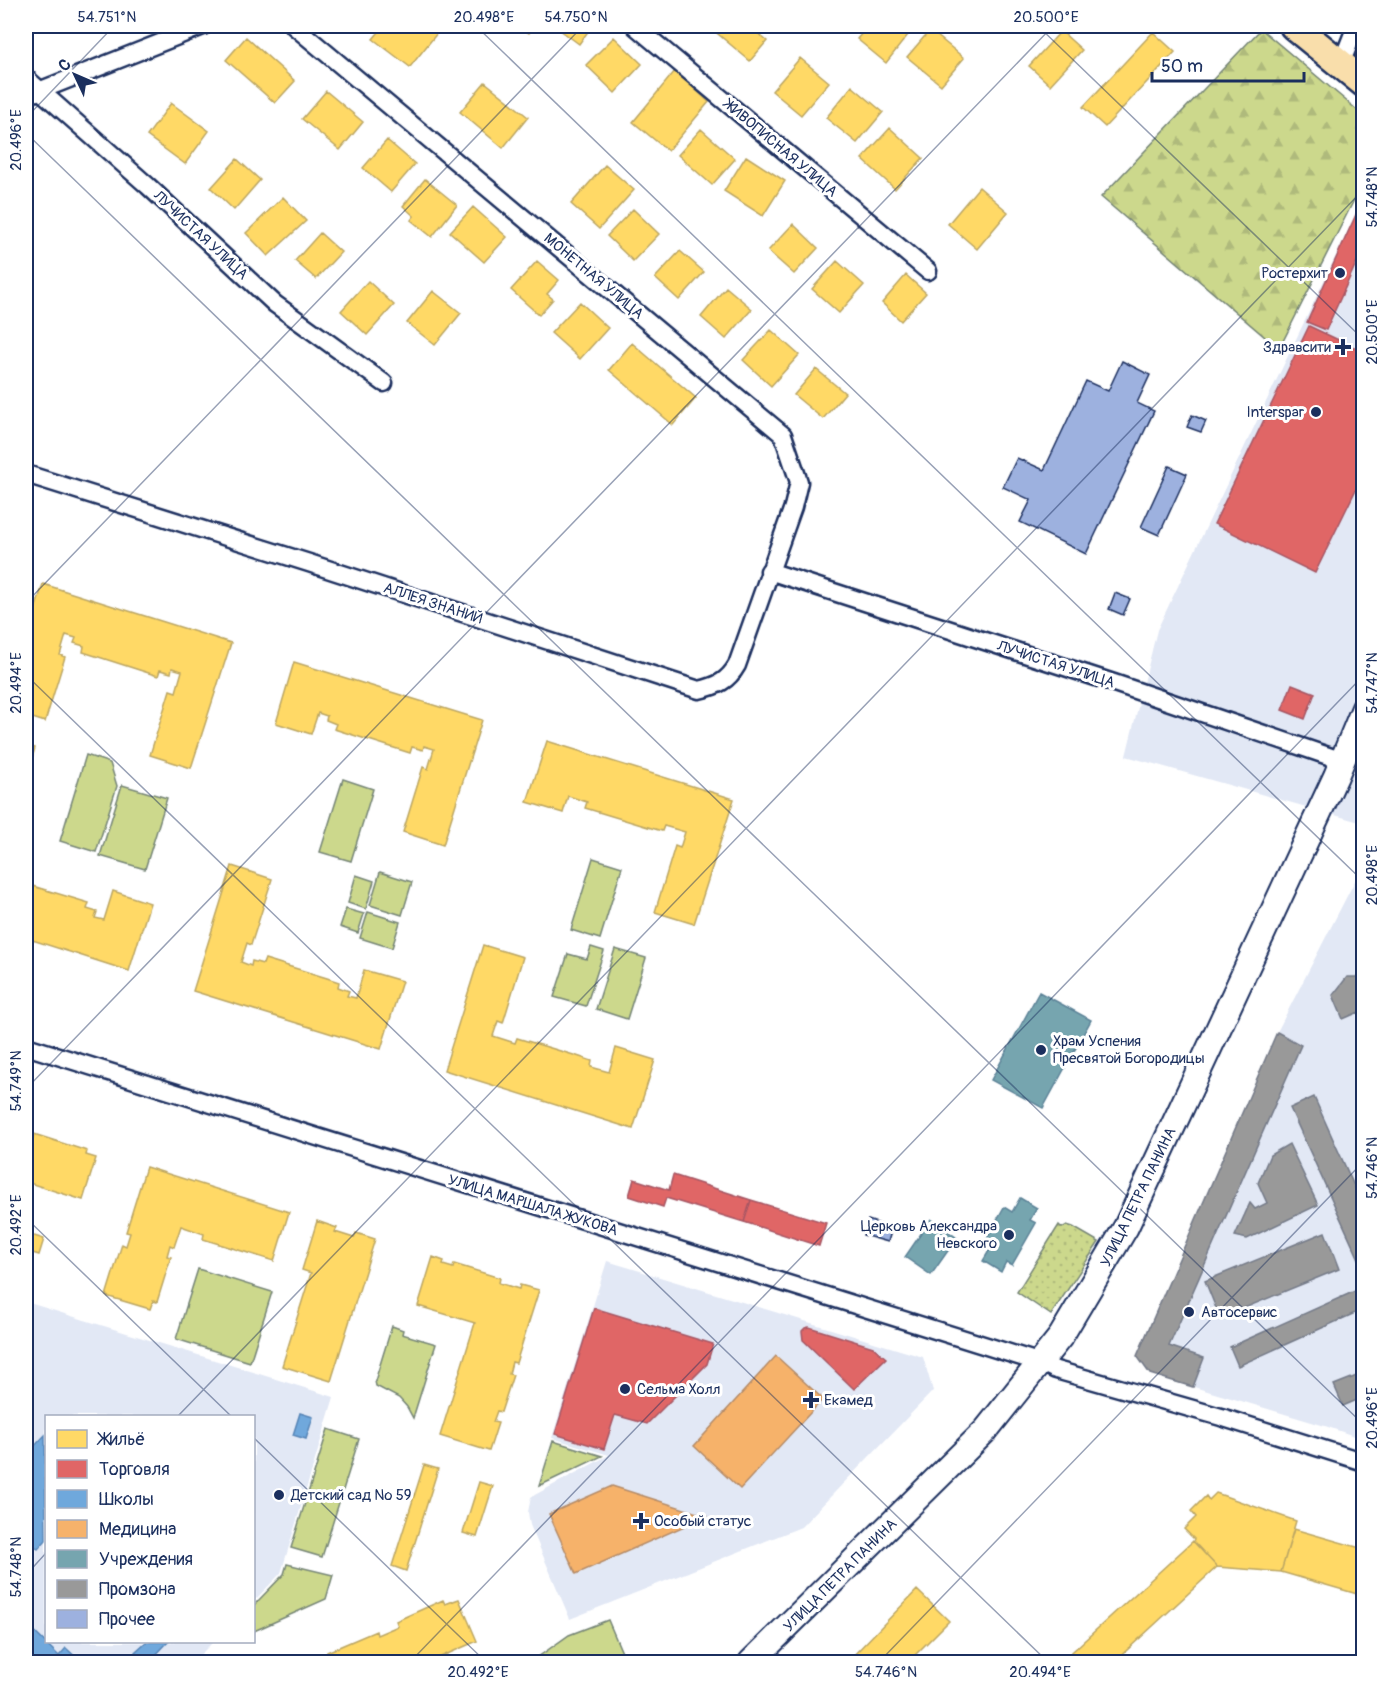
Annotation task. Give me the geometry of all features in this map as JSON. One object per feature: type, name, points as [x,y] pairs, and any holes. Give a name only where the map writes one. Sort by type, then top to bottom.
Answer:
[{"type":"main road","points":[[1294,26],[1364,83]]},
{"type":"main road","name":"УЛИЦА ПЕТРА ПАНИНА","points":[[751,1662],[986,1430],[1061,1336],[1118,1244],[1343,761],[1364,708]]},
{"type":"street","points":[[32,93],[203,26]]},
{"type":"street","name":"МОНЕТНАЯ УЛИЦА","points":[[294,26],[783,435],[799,482],[793,507],[769,571]]},
{"type":"street","name":"ЖИВОПИСНАЯ УЛИЦА","points":[[634,26],[927,271]]},
{"type":"street","points":[[1341,64],[1356,26]]},
{"type":"street","name":"ЛУЧИСТАЯ УЛИЦА","points":[[26,78],[32,93],[147,186],[275,304],[384,383]]},
{"type":"street","name":"АЛЛЕЯ ЗНАНИЙ","points":[[26,474],[699,690],[718,686],[732,675],[769,571]]},
{"type":"street","name":"ЛУЧИСТАЯ УЛИЦА","points":[[769,571],[1114,683],[1343,761]]},
{"type":"street","name":"УЛИЦА МАРШАЛА ЖУКОВА","points":[[26,1046],[1041,1363],[1056,1370],[1221,1417],[1364,1462]]},
{"type":"shaded area","points":[[1363,199],[1363,823],[1126,756],[1157,630]]},
{"type":"shaded area","points":[[1363,865],[1363,1439],[1150,1374],[1137,1356],[1277,1032]]},
{"type":"shaded area","points":[[607,1261],[923,1357],[933,1391],[801,1527],[570,1619],[530,1525],[528,1512],[531,1497],[609,1455],[552,1438]]},
{"type":"shaded area","name":"Детский сад № 59","points":[[26,1302],[334,1397],[281,1573],[255,1600],[255,1415],[45,1415],[45,1643],[212,1643],[193,1662],[26,1662]]},
{"type":"green space","points":[[1261,29],[1363,115],[1363,182],[1279,349],[1101,197]]},
{"type":"green space","points":[[86,755],[110,763],[117,786],[96,852],[60,841]]},
{"type":"green space","points":[[343,779],[373,789],[351,861],[320,852]]},
{"type":"green space","points":[[122,785],[167,798],[145,869],[100,856]]},
{"type":"green space","points":[[593,858],[622,867],[600,939],[571,930]]},
{"type":"green space","points":[[380,872],[412,882],[402,915],[370,905]]},
{"type":"green space","points":[[356,875],[374,881],[366,909],[348,903]]},
{"type":"green space","points":[[346,909],[364,914],[358,933],[340,927]]},
{"type":"green space","points":[[368,912],[400,922],[392,948],[360,938]]},
{"type":"green space","points":[[591,947],[604,951],[586,1006],[554,997],[568,954],[587,959]]},
{"type":"green space","points":[[615,949],[646,958],[627,1019],[596,1009]]},
{"type":"green space","points":[[1059,1225],[1062,1228],[1067,1225],[1073,1227],[1099,1242],[1051,1315],[1017,1292]]},
{"type":"green space","points":[[198,1269],[272,1292],[250,1362],[176,1339]]},
{"type":"green space","points":[[392,1326],[403,1330],[402,1334],[436,1344],[413,1418],[399,1398],[376,1386],[375,1381]]},
{"type":"green space","points":[[328,1429],[359,1439],[322,1557],[291,1548]]},
{"type":"green space","points":[[553,1441],[602,1456],[539,1486]]},
{"type":"green space","points":[[287,1564],[333,1575],[326,1599],[255,1631],[255,1604],[284,1574]]},
{"type":"green space","points":[[608,1620],[626,1662],[531,1662],[569,1635]]},
{"type":"building: Жильё","points":[[384,26],[429,26],[438,32],[410,67],[373,39]]},
{"type":"building: Жильё","points":[[519,26],[535,26],[529,33]]},
{"type":"building: Жильё","points":[[557,26],[592,26],[579,44]]},
{"type":"building: Жильё","points":[[715,26],[749,26],[767,41],[750,61],[712,29]]},
{"type":"building: Жильё","points":[[868,26],[915,26],[886,63],[857,39]]},
{"type":"building: Жильё","points":[[930,30],[964,58],[941,85],[907,57]]},
{"type":"building: Жильё","points":[[1061,31],[1082,50],[1050,85],[1029,66]]},
{"type":"building: Жильё","points":[[1153,32],[1175,52],[1105,127],[1083,107]]},
{"type":"building: Жильё","points":[[246,37],[295,81],[275,103],[226,60]]},
{"type":"building: Жильё","points":[[614,37],[642,64],[615,93],[586,65]]},
{"type":"building: Жильё","points":[[800,58],[829,82],[801,115],[772,91]]},
{"type":"building: Жильё","points":[[675,71],[709,102],[668,151],[633,122]]},
{"type":"building: Жильё","points":[[485,82],[528,117],[503,148],[460,112]]},
{"type":"building: Жильё","points":[[852,86],[883,112],[857,143],[826,118]]},
{"type":"building: Жильё","points":[[326,91],[363,122],[340,150],[302,119]]},
{"type":"building: Жильё","points":[[171,103],[209,131],[185,164],[147,136]]},
{"type":"building: Жильё","points":[[890,128],[923,158],[895,189],[862,159]]},
{"type":"building: Жильё","points":[[701,129],[735,159],[712,185],[678,155]]},
{"type":"building: Жильё","points":[[387,140],[415,164],[391,192],[363,168]]},
{"type":"building: Жильё","points":[[746,156],[785,181],[763,216],[724,191]]},
{"type":"building: Жильё","points":[[237,159],[260,180],[234,210],[211,188]]},
{"type":"building: Жильё","points":[[605,165],[634,190],[599,229],[571,204]]},
{"type":"building: Жильё","points":[[425,179],[457,205],[432,237],[411,220],[414,216],[403,206]]},
{"type":"building: Жильё","points":[[979,187],[1008,212],[977,249],[948,224]]},
{"type":"building: Жильё","points":[[283,197],[306,221],[268,256],[246,233]]},
{"type":"building: Жильё","points":[[473,207],[507,237],[484,262],[450,232]]},
{"type":"building: Жильё","points":[[633,209],[659,234],[633,261],[607,236]]},
{"type":"building: Жильё","points":[[793,224],[818,248],[794,274],[768,251]]},
{"type":"building: Жильё","points":[[320,233],[341,252],[316,279],[295,261]]},
{"type":"building: Жильё","points":[[680,251],[704,272],[679,300],[655,278]]},
{"type":"building: Жильё","points":[[537,261],[559,280],[547,294],[553,299],[539,315],[511,290]]},
{"type":"building: Жильё","points":[[837,261],[864,285],[839,313],[812,289]]},
{"type":"building: Жильё","points":[[906,275],[926,293],[901,321],[882,303]]},
{"type":"building: Жильё","points":[[368,281],[394,305],[367,335],[341,311]]},
{"type":"building: Жильё","points":[[726,287],[752,309],[726,339],[701,317]]},
{"type":"building: Жильё","points":[[433,291],[461,313],[435,345],[407,323]]},
{"type":"building: Жильё","points":[[580,302],[608,328],[580,359],[551,333]]},
{"type":"building: Жильё","points":[[771,330],[799,355],[771,386],[743,360]]},
{"type":"building: Жильё","points":[[632,343],[696,398],[673,425],[609,370]]},
{"type":"building: Жильё","points":[[816,369],[845,393],[823,419],[794,395]]},
{"type":"building: Жильё","points":[[43,584],[231,643],[191,768],[150,755],[170,690],[176,692],[182,671],[172,668],[171,673],[160,670],[158,676],[83,652],[84,646],[74,643],[76,638],[66,635],[60,655],[65,657],[45,722],[26,716],[26,639]]},
{"type":"building: Жильё","points":[[294,662],[482,720],[443,845],[403,832],[423,767],[428,769],[434,749],[424,746],[423,750],[412,747],[410,753],[334,729],[336,724],[326,720],[327,716],[318,713],[311,734],[276,723]]},
{"type":"building: Жильё","points":[[547,741],[734,799],[694,924],[655,912],[675,846],[680,848],[685,832],[664,826],[662,831],[585,808],[587,802],[568,796],[563,813],[527,802]]},
{"type":"building: Жильё","points":[[26,745],[35,748],[26,779]]},
{"type":"building: Жильё","points":[[232,866],[272,879],[251,945],[247,943],[241,962],[251,966],[252,961],[263,964],[265,959],[327,978],[339,982],[338,987],[349,991],[347,996],[356,998],[364,970],[402,981],[381,1049],[193,991]]},
{"type":"building: Жильё","points":[[26,884],[89,903],[87,909],[97,912],[95,918],[104,920],[113,891],[150,903],[129,971],[26,938]]},
{"type":"building: Жильё","points":[[483,945],[523,957],[503,1023],[498,1021],[493,1036],[515,1043],[517,1038],[577,1056],[592,1061],[591,1067],[609,1072],[616,1048],[655,1060],[633,1129],[444,1070]]},
{"type":"building: Жильё","points":[[34,1134],[87,1151],[86,1155],[96,1158],[83,1200],[26,1182],[26,1135],[33,1138]]},
{"type":"building: Жильё","points":[[146,1167],[289,1212],[274,1261],[203,1239],[204,1234],[181,1226],[174,1247],[170,1245],[167,1256],[171,1257],[157,1302],[153,1301],[150,1309],[106,1296],[122,1244],[126,1246],[130,1233],[126,1232]]},
{"type":"building: Жильё","points":[[317,1221],[337,1228],[335,1232],[354,1238],[356,1233],[375,1239],[331,1381],[282,1366],[311,1273],[302,1270]]},
{"type":"building: Жильё","points":[[31,1235],[44,1239],[39,1255],[26,1251]]},
{"type":"building: Жильё","points":[[433,1257],[444,1261],[443,1265],[453,1268],[454,1264],[500,1278],[499,1283],[519,1289],[520,1285],[539,1290],[516,1363],[512,1362],[509,1374],[513,1375],[501,1412],[497,1411],[493,1422],[498,1423],[489,1451],[440,1436],[475,1323],[418,1306]]},
{"type":"building: Жильё","points":[[424,1465],[438,1469],[406,1571],[392,1566]]},
{"type":"building: Жильё","points":[[479,1482],[493,1486],[477,1537],[463,1533]]},
{"type":"building: Жильё","points":[[1216,1493],[1296,1521],[1281,1572],[1217,1567],[1193,1541],[1194,1539],[1184,1529],[1196,1517],[1191,1511],[1206,1496],[1209,1500]]},
{"type":"building: Жильё","points":[[1294,1529],[1364,1549],[1364,1596],[1281,1572]]},
{"type":"building: Жильё","points":[[1193,1541],[1217,1567],[1114,1662],[1061,1662]]},
{"type":"building: Жильё","points":[[917,1590],[949,1621],[908,1662],[847,1662]]},
{"type":"building: Жильё","points":[[459,1599],[477,1641],[429,1662],[318,1661],[329,1656],[327,1652],[376,1631],[377,1635],[398,1626],[396,1621],[443,1600],[445,1604]]},
{"type":"building: Торговля","points":[[1359,208],[1364,210],[1364,246],[1326,330],[1307,322]]},
{"type":"building: Торговля","name":"Interspar","points":[[1309,326],[1364,352],[1364,473],[1315,573],[1214,524]]},
{"type":"building: Торговля","points":[[1292,684],[1315,693],[1305,719],[1282,710]]},
{"type":"building: Торговля","points":[[673,1175],[751,1200],[744,1222],[666,1198],[663,1207],[629,1196],[634,1179],[669,1190]]},
{"type":"building: Торговля","points":[[751,1200],[826,1223],[819,1246],[744,1222]]},
{"type":"building: Торговля","name":"Сельма Холл","points":[[594,1308],[713,1344],[707,1364],[647,1424],[615,1415],[604,1449],[555,1434]]},
{"type":"building: Торговля","points":[[809,1327],[873,1347],[886,1358],[854,1389],[803,1340],[802,1331]]},
{"type":"building: Школы","points":[[300,1413],[313,1417],[306,1439],[293,1435]]},
{"type":"building: Школы","points":[[45,1435],[45,1541],[38,1549],[26,1538],[26,1455]]},
{"type":"building: Школы","points":[[26,1624],[59,1656],[66,1648],[81,1662],[26,1662]]},
{"type":"building: Школы","points":[[145,1643],[167,1643],[149,1662],[135,1652]]},
{"type":"building: Медицина","points":[[776,1356],[823,1399],[740,1489],[694,1446]]},
{"type":"building: Медицина","points":[[612,1486],[707,1516],[576,1574],[549,1514]]},
{"type":"building: Учреждения","name":"Храм Успения Пресвятой Богородицы","points":[[1039,992],[1091,1020],[1043,1108],[991,1080]]},
{"type":"building: Учреждения","name":"Церковь Александра Невского","points":[[1020,1198],[1037,1208],[1030,1220],[1036,1223],[1012,1265],[1006,1262],[1001,1272],[983,1261],[989,1251],[982,1247],[1004,1207],[1012,1212]]},
{"type":"building: Учреждения","points":[[931,1219],[957,1238],[931,1275],[905,1257]]},
{"type":"building: Промзона","points":[[1347,977],[1364,977],[1364,1023],[1359,1012],[1343,1019],[1333,995]]},
{"type":"building: Промзона","points":[[1277,1032],[1301,1045],[1169,1346],[1204,1358],[1193,1387],[1150,1374],[1137,1356]]},
{"type":"building: Промзона","points":[[1314,1097],[1364,1208],[1364,1260],[1360,1261],[1290,1108]]},
{"type":"building: Промзона","points":[[1289,1144],[1318,1205],[1247,1239],[1235,1236],[1250,1203],[1255,1209],[1267,1203],[1258,1183],[1270,1155]]},
{"type":"building: Промзона","points":[[1325,1232],[1339,1269],[1220,1318],[1205,1281]]},
{"type":"building: Промзона","points":[[1364,1287],[1364,1309],[1238,1366],[1230,1347]]},
{"type":"building: Промзона","points":[[1364,1373],[1364,1397],[1343,1406],[1334,1385]]},
{"type":"building: Прочее","points":[[1122,361],[1150,375],[1137,403],[1154,411],[1086,554],[1020,522],[1031,500],[1003,487],[1017,458],[1044,470],[1086,381],[1108,391]]},
{"type":"building: Прочее","points":[[1192,415],[1206,421],[1201,432],[1187,427]]},
{"type":"building: Прочее","points":[[1169,466],[1187,474],[1159,535],[1141,527]]},
{"type":"building: Прочее","points":[[1115,593],[1130,599],[1123,615],[1109,609]]},
{"type":"building: Прочее","points":[[868,1220],[892,1228],[888,1242],[863,1235]]},
{"type":"place","name":"Ростерхит","points":[[1340,273]]},
{"type":"place","name":"Здравсити","points":[[1343,347]]},
{"type":"place","name":"Interspar","points":[[1316,412]]},
{"type":"place","name":"Храм Успения Пресвятой Богородицы","points":[[1041,1050]]},
{"type":"place","name":"Церковь Александра Невского","points":[[1009,1235]]},
{"type":"place","name":"Автосервис","points":[[1189,1312]]},
{"type":"place","name":"Сельма Холл","points":[[625,1389]]},
{"type":"place","name":"Екамед","points":[[811,1400]]},
{"type":"place","name":"Детский сад № 59","points":[[279,1495]]},
{"type":"place","name":"Особый статус","points":[[641,1521]]}]
